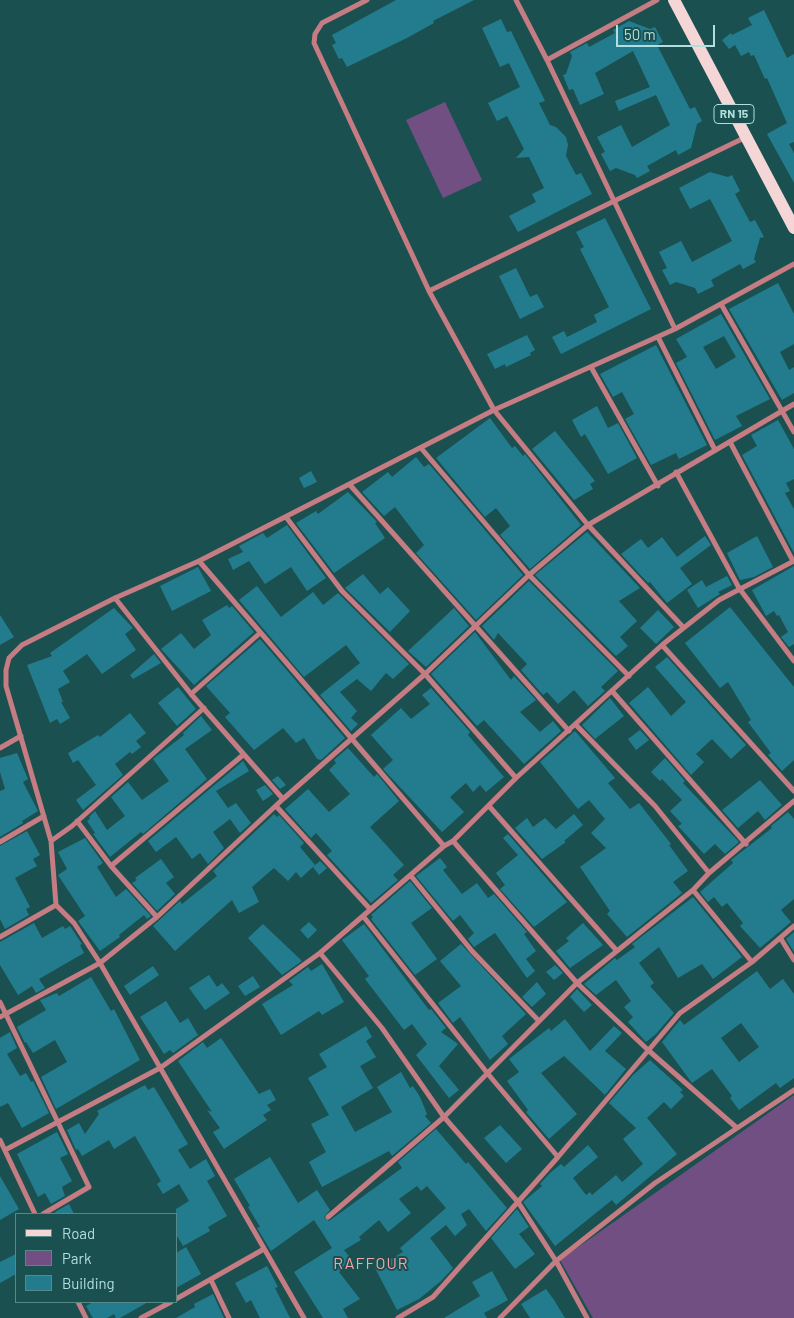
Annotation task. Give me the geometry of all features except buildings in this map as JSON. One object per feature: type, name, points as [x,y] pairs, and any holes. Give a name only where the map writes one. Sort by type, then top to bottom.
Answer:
[{"type":"main road","name":"RN 15","points":[[674,0],[794,228]]},
{"type":"street","points":[[367,0],[322,23],[315,34],[314,42],[429,291],[494,410],[588,526],[683,627]]},
{"type":"street","points":[[516,0],[547,60],[612,202],[675,329]]},
{"type":"street","points":[[547,60],[657,0]]},
{"type":"street","points":[[429,291],[746,136]]},
{"type":"street","points":[[304,1318],[100,963],[74,923],[56,905],[51,841],[6,686],[6,670],[9,658],[22,645],[115,598],[199,560],[286,517],[494,410],[675,329],[794,264]]},
{"type":"street","points":[[721,304],[794,432]]},
{"type":"street","points":[[658,337],[715,450]]},
{"type":"street","points":[[592,367],[658,486]]},
{"type":"street","points":[[0,1017],[100,963],[157,917],[283,799],[425,674],[529,575],[588,526],[658,486],[676,472],[794,404]]},
{"type":"street","points":[[5,1150],[160,1068],[320,953],[444,846],[453,841],[516,778],[683,627],[739,588],[794,561],[730,442]]},
{"type":"street","points":[[421,448],[529,575],[629,676]]},
{"type":"street","points":[[676,472],[739,588],[794,661]]},
{"type":"street","points":[[350,485],[569,731]]},
{"type":"street","points":[[286,517],[342,591],[425,674],[516,778]]},
{"type":"street","points":[[199,560],[444,846]]},
{"type":"street","points":[[115,598],[191,694],[283,799]]},
{"type":"street","points":[[191,694],[260,633]]},
{"type":"street","points":[[662,645],[794,791]]},
{"type":"street","points":[[612,691],[746,844]]},
{"type":"street","points":[[51,841],[77,821],[204,708]]},
{"type":"street","points":[[576,725],[655,806],[709,873]]},
{"type":"street","points":[[0,748],[21,736]]},
{"type":"street","points":[[111,866],[244,755]]},
{"type":"street","points":[[328,1217],[444,1117],[488,1074],[538,1020],[577,983],[693,890],[709,873],[746,844],[794,801]]},
{"type":"street","points":[[276,806],[370,909]]},
{"type":"street","points":[[489,806],[617,951]]},
{"type":"street","points":[[0,842],[44,816]]},
{"type":"street","points":[[77,821],[111,866],[157,917]]},
{"type":"street","points":[[453,841],[577,983],[648,1050],[737,1128]]},
{"type":"street","points":[[411,876],[472,951],[538,1020]]},
{"type":"street","points":[[693,890],[752,962]]},
{"type":"street","points":[[0,937],[56,905]]},
{"type":"street","points":[[363,916],[488,1074],[558,1157]]},
{"type":"street","points":[[398,1318],[433,1297],[558,1157],[680,1013],[752,962],[794,926]]},
{"type":"street","points":[[781,939],[794,960]]},
{"type":"street","points":[[320,953],[382,1028],[444,1117],[518,1202],[556,1261],[587,1318]]},
{"type":"street","points":[[0,1002],[89,1187],[45,1213]]},
{"type":"street","points":[[500,1318],[556,1261],[655,1183],[794,1090]]},
{"type":"street","points":[[0,1140],[35,1213]]},
{"type":"street","points":[[178,1298],[264,1249]]},
{"type":"street","points":[[211,1280],[229,1318]]},
{"type":"street","points":[[78,1303],[86,1318]]},
{"type":"street","points":[[141,1318],[169,1303]]},
{"type":"green space","points":[[445,102],[482,180],[443,198],[406,120]]},
{"type":"green space","points":[[794,1095],[794,1318],[593,1318],[560,1260]]},
{"type":"district","name":"RAFFOUR","points":[[371,1264]]}]
